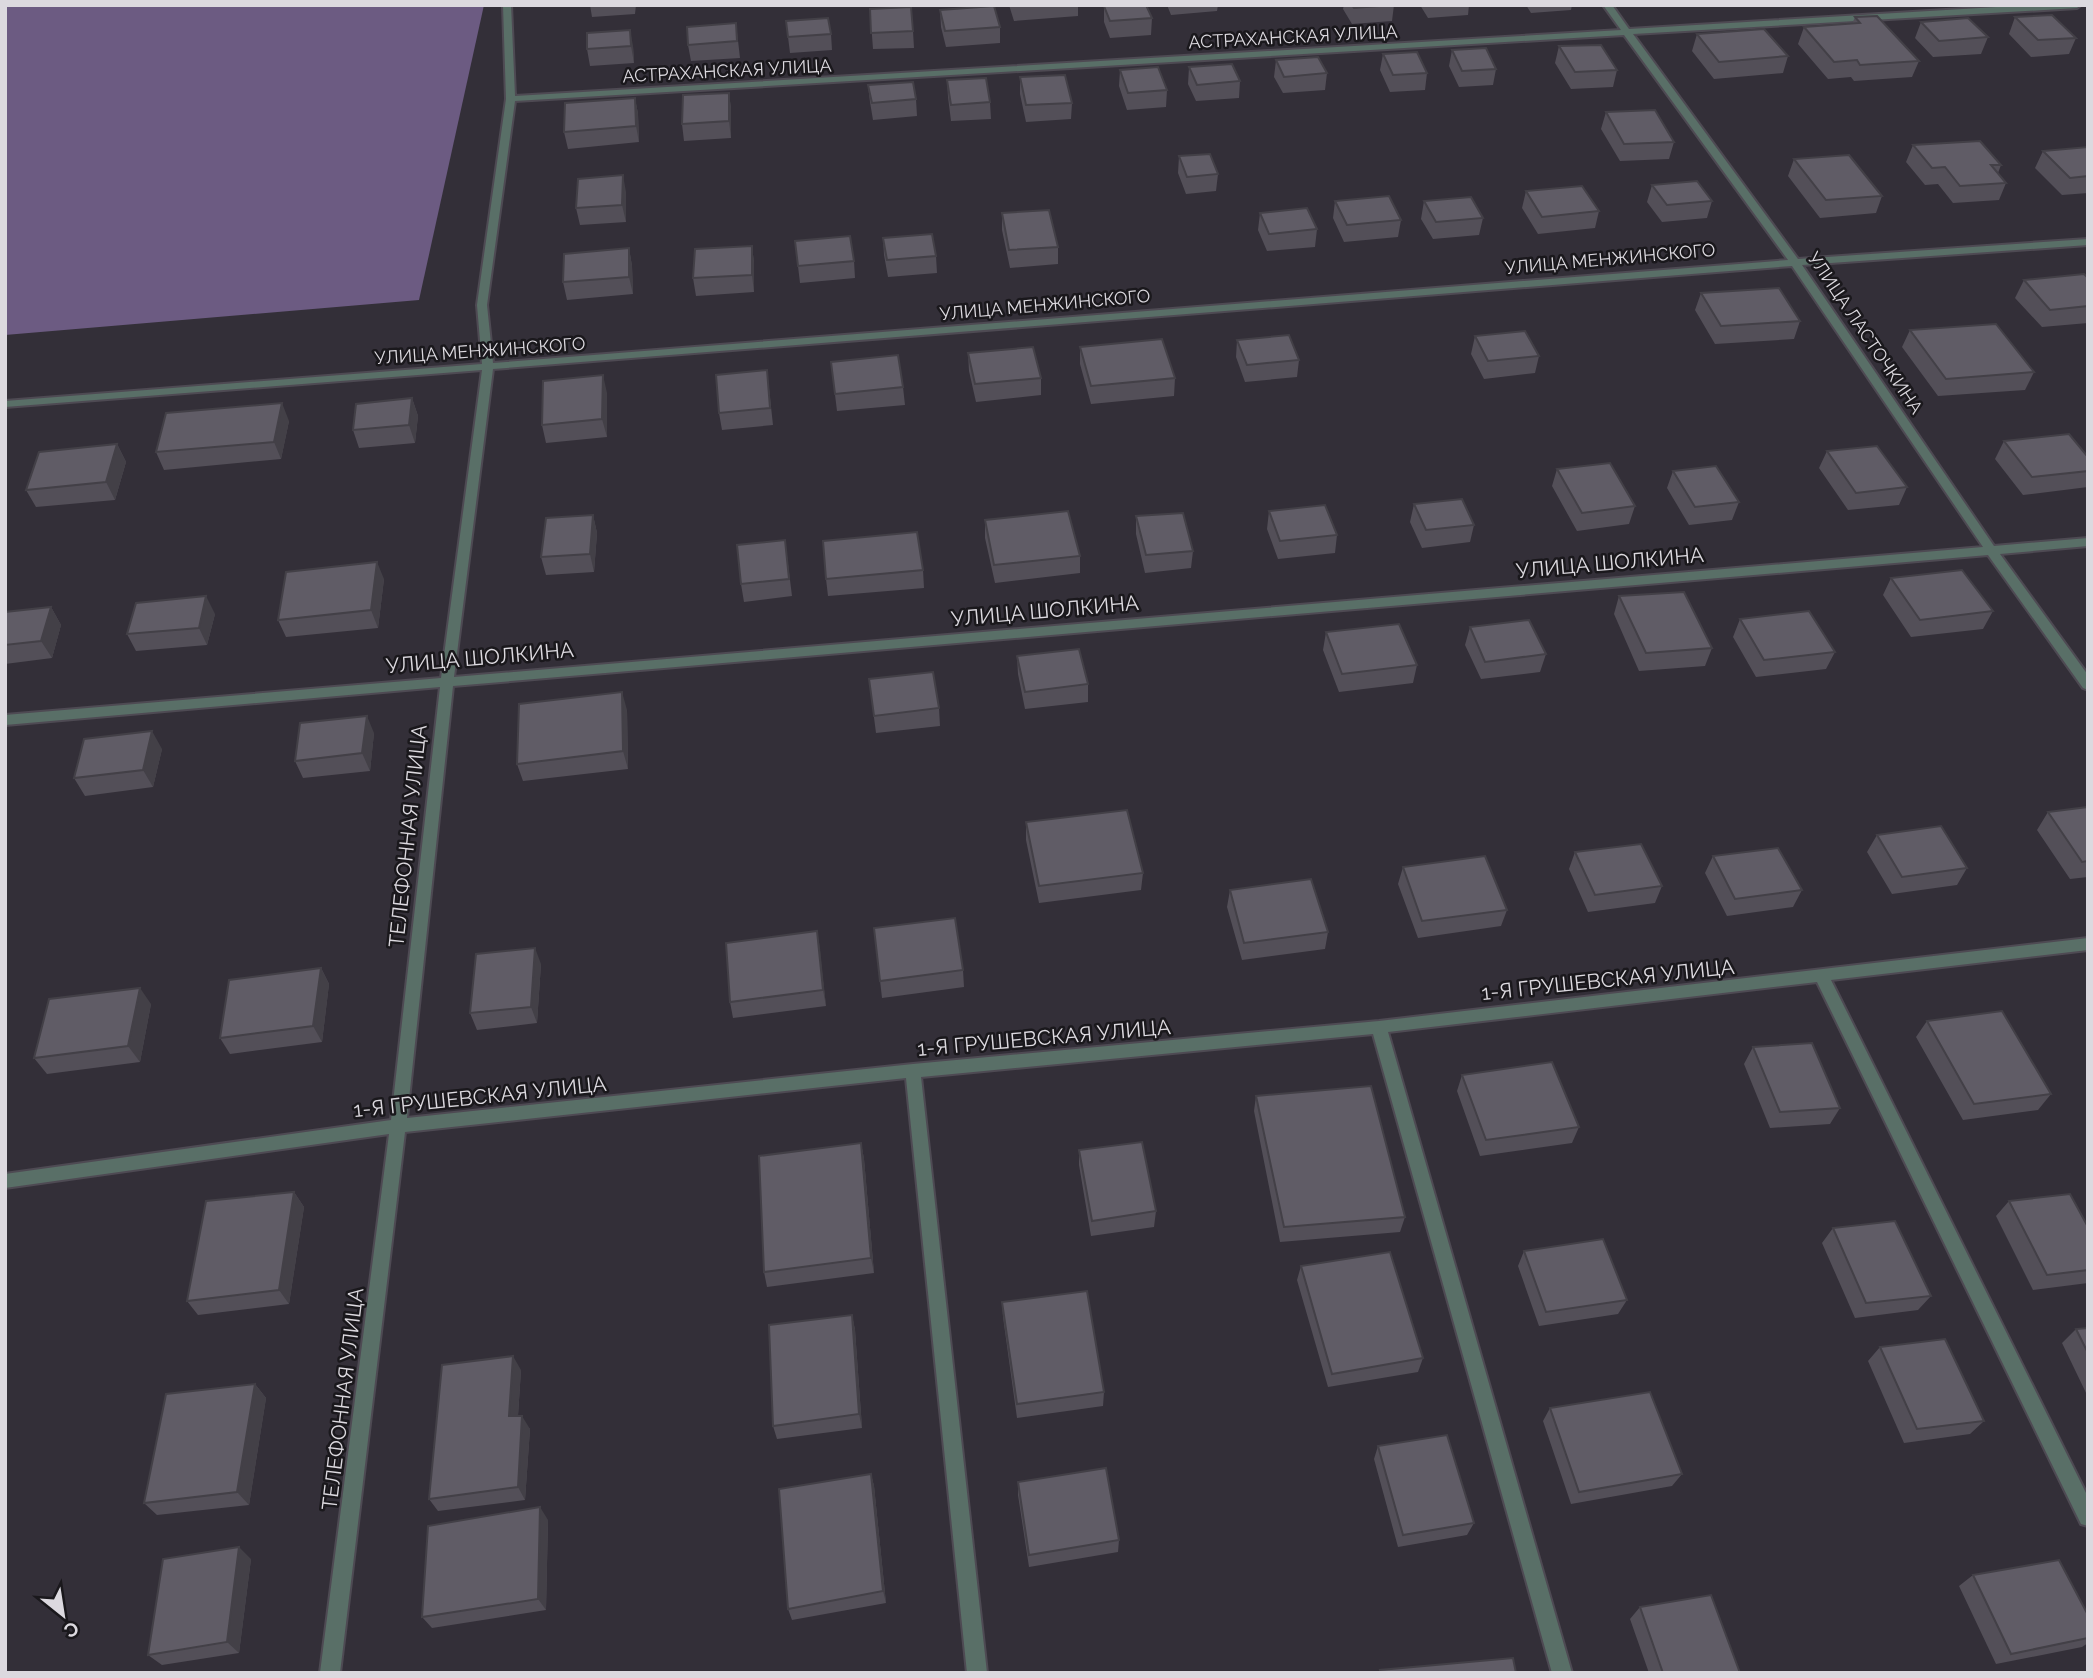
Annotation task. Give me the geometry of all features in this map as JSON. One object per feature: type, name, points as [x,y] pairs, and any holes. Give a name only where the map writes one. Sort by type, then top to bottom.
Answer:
[{"type":"street","name":"ТЕЛЕФОННАЯ УЛИЦА","points":[[330,1673],[398,1126],[447,680],[488,368],[482,305],[511,99],[507,5]]},
{"type":"street","name":"УЛИЦА ЛАСТОЧКИНА","points":[[1607,5],[1794,261],[1991,550],[2088,685]]},
{"type":"street","name":"АСТРАХАНСКАЯ УЛИЦА","points":[[511,99],[2077,5]]},
{"type":"street","name":"УЛИЦА МЕНЖИНСКОГО","points":[[5,404],[488,368],[1794,261],[2088,242]]},
{"type":"street","name":"УЛИЦА ШОЛКИНА","points":[[5,720],[447,680],[2088,542]]},
{"type":"street","name":"1-Я ГРУШЕВСКАЯ УЛИЦА","points":[[5,1181],[398,1126],[913,1071],[1379,1027],[2088,944]]},
{"type":"street","points":[[1822,977],[2088,1517]]},
{"type":"street","points":[[1379,1027],[1562,1673]]},
{"type":"street","points":[[913,1071],[976,1673]]},
{"type":"shaded area","points":[[5,5],[484,5],[419,300],[5,335]]},
{"type":"building","points":[[1146,5],[1152,18],[1110,21],[1104,6]]},
{"type":"building","points":[[1352,5],[1392,5],[1354,8]]},
{"type":"building","points":[[994,6],[1000,27],[945,31],[940,10]]},
{"type":"building","points":[[911,7],[913,31],[871,33],[870,9]]},
{"type":"building","points":[[2052,15],[2076,38],[2038,40],[2015,17]]},
{"type":"building","points":[[1877,16],[1919,61],[1860,65],[1857,60],[1834,62],[1804,27],[1860,23],[1855,17]]},
{"type":"building","points":[[828,18],[831,34],[788,37],[786,21]]},
{"type":"building","points":[[1968,18],[1988,37],[1939,41],[1921,22]]},
{"type":"building","points":[[736,23],[737,41],[688,45],[687,27]]},
{"type":"building","points":[[1764,29],[1788,56],[1719,62],[1697,34]]},
{"type":"building","points":[[630,30],[631,46],[587,49],[587,33]]},
{"type":"building","points":[[1601,45],[1617,70],[1575,72],[1559,46]]},
{"type":"building","points":[[1486,48],[1496,69],[1462,71],[1452,50]]},
{"type":"building","points":[[1417,52],[1427,73],[1393,75],[1383,54]]},
{"type":"building","points":[[1318,57],[1327,73],[1284,77],[1276,60]]},
{"type":"building","points":[[1232,64],[1240,81],[1197,85],[1189,67]]},
{"type":"building","points":[[1158,67],[1167,90],[1128,93],[1120,70]]},
{"type":"building","points":[[1065,75],[1072,103],[1026,105],[1020,77]]},
{"type":"building","points":[[986,78],[990,102],[951,105],[947,80]]},
{"type":"building","points":[[913,82],[916,99],[872,103],[868,85]]},
{"type":"building","points":[[729,93],[729,121],[682,124],[683,95]]},
{"type":"building","points":[[635,98],[636,126],[564,132],[565,103]]},
{"type":"building","points":[[1655,110],[1674,142],[1624,144],[1606,112]]},
{"type":"building","points":[[1980,141],[2001,165],[1991,165],[2006,183],[1960,186],[1945,167],[1932,168],[1913,145]]},
{"type":"building","points":[[2088,147],[2088,176],[2070,178],[2043,151]]},
{"type":"building","points":[[1210,154],[1218,174],[1187,177],[1179,156]]},
{"type":"building","points":[[1849,155],[1882,196],[1826,200],[1794,159]]},
{"type":"building","points":[[623,175],[622,205],[576,208],[578,179]]},
{"type":"building","points":[[1697,181],[1712,201],[1667,205],[1652,185]]},
{"type":"building","points":[[1582,186],[1599,211],[1542,217],[1526,191]]},
{"type":"building","points":[[1389,196],[1401,220],[1347,225],[1335,201]]},
{"type":"building","points":[[1471,197],[1483,218],[1436,222],[1424,201]]},
{"type":"building","points":[[1307,208],[1317,229],[1269,234],[1260,213]]},
{"type":"building","points":[[1049,210],[1058,247],[1009,250],[1002,213]]},
{"type":"building","points":[[932,234],[936,256],[887,260],[883,238]]},
{"type":"building","points":[[850,236],[854,261],[798,266],[795,241]]},
{"type":"building","points":[[752,246],[752,275],[693,278],[695,249]]},
{"type":"building","points":[[629,248],[629,277],[563,282],[564,254]]},
{"type":"building","points":[[2084,274],[2088,278],[2088,306],[2050,310],[2024,280]]},
{"type":"building","points":[[1779,288],[1800,321],[1721,326],[1701,293]]},
{"type":"building","points":[[1996,324],[2034,372],[1946,379],[1910,330]]},
{"type":"building","points":[[1525,331],[1539,356],[1488,361],[1475,336]]},
{"type":"building","points":[[1289,335],[1299,360],[1247,365],[1237,340]]},
{"type":"building","points":[[1162,339],[1175,378],[1091,386],[1080,347]]},
{"type":"building","points":[[1033,347],[1041,378],[975,384],[968,353]]},
{"type":"building","points":[[898,355],[903,387],[835,394],[831,362]]},
{"type":"building","points":[[767,370],[770,408],[719,413],[716,375]]},
{"type":"building","points":[[603,375],[602,419],[542,425],[543,381]]},
{"type":"building","points":[[412,398],[409,425],[353,430],[356,404]]},
{"type":"building","points":[[282,403],[274,442],[156,452],[166,413]]},
{"type":"building","points":[[2069,434],[2088,457],[2088,471],[2032,477],[2004,441]]},
{"type":"building","points":[[117,444],[106,482],[26,490],[39,452]]},
{"type":"building","points":[[1877,446],[1907,487],[1856,493],[1827,451]]},
{"type":"building","points":[[1610,463],[1635,506],[1582,513],[1557,469]]},
{"type":"building","points":[[1716,466],[1739,502],[1695,507],[1673,471]]},
{"type":"building","points":[[1462,499],[1474,525],[1426,530],[1414,504]]},
{"type":"building","points":[[1325,505],[1337,535],[1280,541],[1269,511]]},
{"type":"building","points":[[1068,511],[1080,556],[994,565],[985,520]]},
{"type":"building","points":[[1183,513],[1193,551],[1146,555],[1136,516]]},
{"type":"building","points":[[593,515],[590,554],[541,557],[546,518]]},
{"type":"building","points":[[917,532],[923,570],[826,579],[823,541]]},
{"type":"building","points":[[785,540],[789,579],[741,584],[737,545]]},
{"type":"building","points":[[377,562],[371,610],[278,620],[286,572]]},
{"type":"building","points":[[1962,570],[1993,611],[1920,620],[1891,578]]},
{"type":"building","points":[[1684,592],[1712,648],[1646,653],[1619,596]]},
{"type":"building","points":[[206,596],[199,628],[127,634],[136,603]]},
{"type":"building","points":[[51,607],[41,641],[5,645],[5,612]]},
{"type":"building","points":[[1809,611],[1835,652],[1764,660],[1740,619]]},
{"type":"building","points":[[1529,620],[1546,654],[1485,662],[1470,627]]},
{"type":"building","points":[[1399,624],[1417,665],[1342,674],[1326,632]]},
{"type":"building","points":[[1079,649],[1088,684],[1025,692],[1017,656]]},
{"type":"building","points":[[933,672],[939,708],[874,716],[869,679]]},
{"type":"building","points":[[622,692],[623,751],[517,764],[519,704]]},
{"type":"building","points":[[367,716],[362,753],[295,761],[300,723]]},
{"type":"building","points":[[152,731],[143,770],[74,778],[84,739]]},
{"type":"building","points":[[2088,807],[2088,861],[2082,862],[2048,812]]},
{"type":"building","points":[[1127,810],[1143,873],[1039,886],[1026,822]]},
{"type":"building","points":[[1941,826],[1967,868],[1902,877],[1877,835]]},
{"type":"building","points":[[1641,844],[1662,886],[1595,895],[1575,852]]},
{"type":"building","points":[[1778,848],[1802,890],[1735,899],[1713,856]]},
{"type":"building","points":[[1485,856],[1507,910],[1422,921],[1403,867]]},
{"type":"building","points":[[1311,879],[1328,932],[1244,943],[1230,890]]},
{"type":"building","points":[[955,918],[963,970],[880,981],[874,928]]},
{"type":"building","points":[[817,931],[823,990],[730,1002],[726,943]]},
{"type":"building","points":[[535,948],[531,1007],[470,1013],[476,954]]},
{"type":"building","points":[[321,968],[313,1026],[220,1038],[229,980]]},
{"type":"building","points":[[140,988],[128,1046],[34,1058],[49,999]]},
{"type":"building","points":[[2002,1011],[2051,1094],[1974,1104],[1927,1021]]},
{"type":"building","points":[[1812,1043],[1840,1108],[1780,1112],[1753,1047]]},
{"type":"building","points":[[1552,1062],[1579,1127],[1486,1140],[1462,1075]]},
{"type":"building","points":[[1371,1086],[1405,1217],[1284,1227],[1256,1096]]},
{"type":"building","points":[[1142,1142],[1156,1211],[1092,1221],[1079,1150]]},
{"type":"building","points":[[861,1143],[871,1258],[764,1272],[759,1156]]},
{"type":"building","points":[[294,1192],[279,1290],[187,1301],[206,1201]]},
{"type":"building","points":[[2070,1194],[2088,1227],[2088,1270],[2047,1275],[2009,1201]]},
{"type":"building","points":[[1895,1221],[1931,1296],[1866,1303],[1833,1228]]},
{"type":"building","points":[[1603,1239],[1627,1300],[1546,1312],[1524,1251]]},
{"type":"building","points":[[1390,1252],[1423,1358],[1332,1374],[1301,1266]]},
{"type":"building","points":[[1087,1291],[1104,1392],[1017,1404],[1002,1302]]},
{"type":"building","points":[[852,1315],[859,1414],[773,1426],[769,1325]]},
{"type":"building","points":[[2088,1328],[2088,1353],[2076,1329]]},
{"type":"building","points":[[1945,1339],[1984,1421],[1917,1429],[1880,1347]]},
{"type":"building","points":[[513,1356],[509,1416],[522,1416],[518,1487],[429,1499],[442,1365]]},
{"type":"building","points":[[255,1384],[237,1492],[144,1503],[166,1394]]},
{"type":"building","points":[[1650,1392],[1682,1474],[1579,1492],[1550,1408]]},
{"type":"building","points":[[1447,1435],[1474,1523],[1403,1535],[1378,1446]]},
{"type":"building","points":[[1106,1468],[1119,1540],[1029,1555],[1018,1482]]},
{"type":"building","points":[[871,1474],[883,1591],[788,1609],[779,1489]]},
{"type":"building","points":[[540,1507],[538,1599],[422,1617],[428,1526]]},
{"type":"building","points":[[239,1547],[227,1642],[148,1655],[163,1559]]},
{"type":"building","points":[[2059,1560],[2088,1615],[2088,1638],[2011,1654],[1973,1575]]},
{"type":"building","points":[[1711,1595],[1740,1673],[1663,1673],[1640,1607]]},
{"type":"building","points":[[1513,1658],[1516,1673],[1381,1673],[1380,1670]]}]
